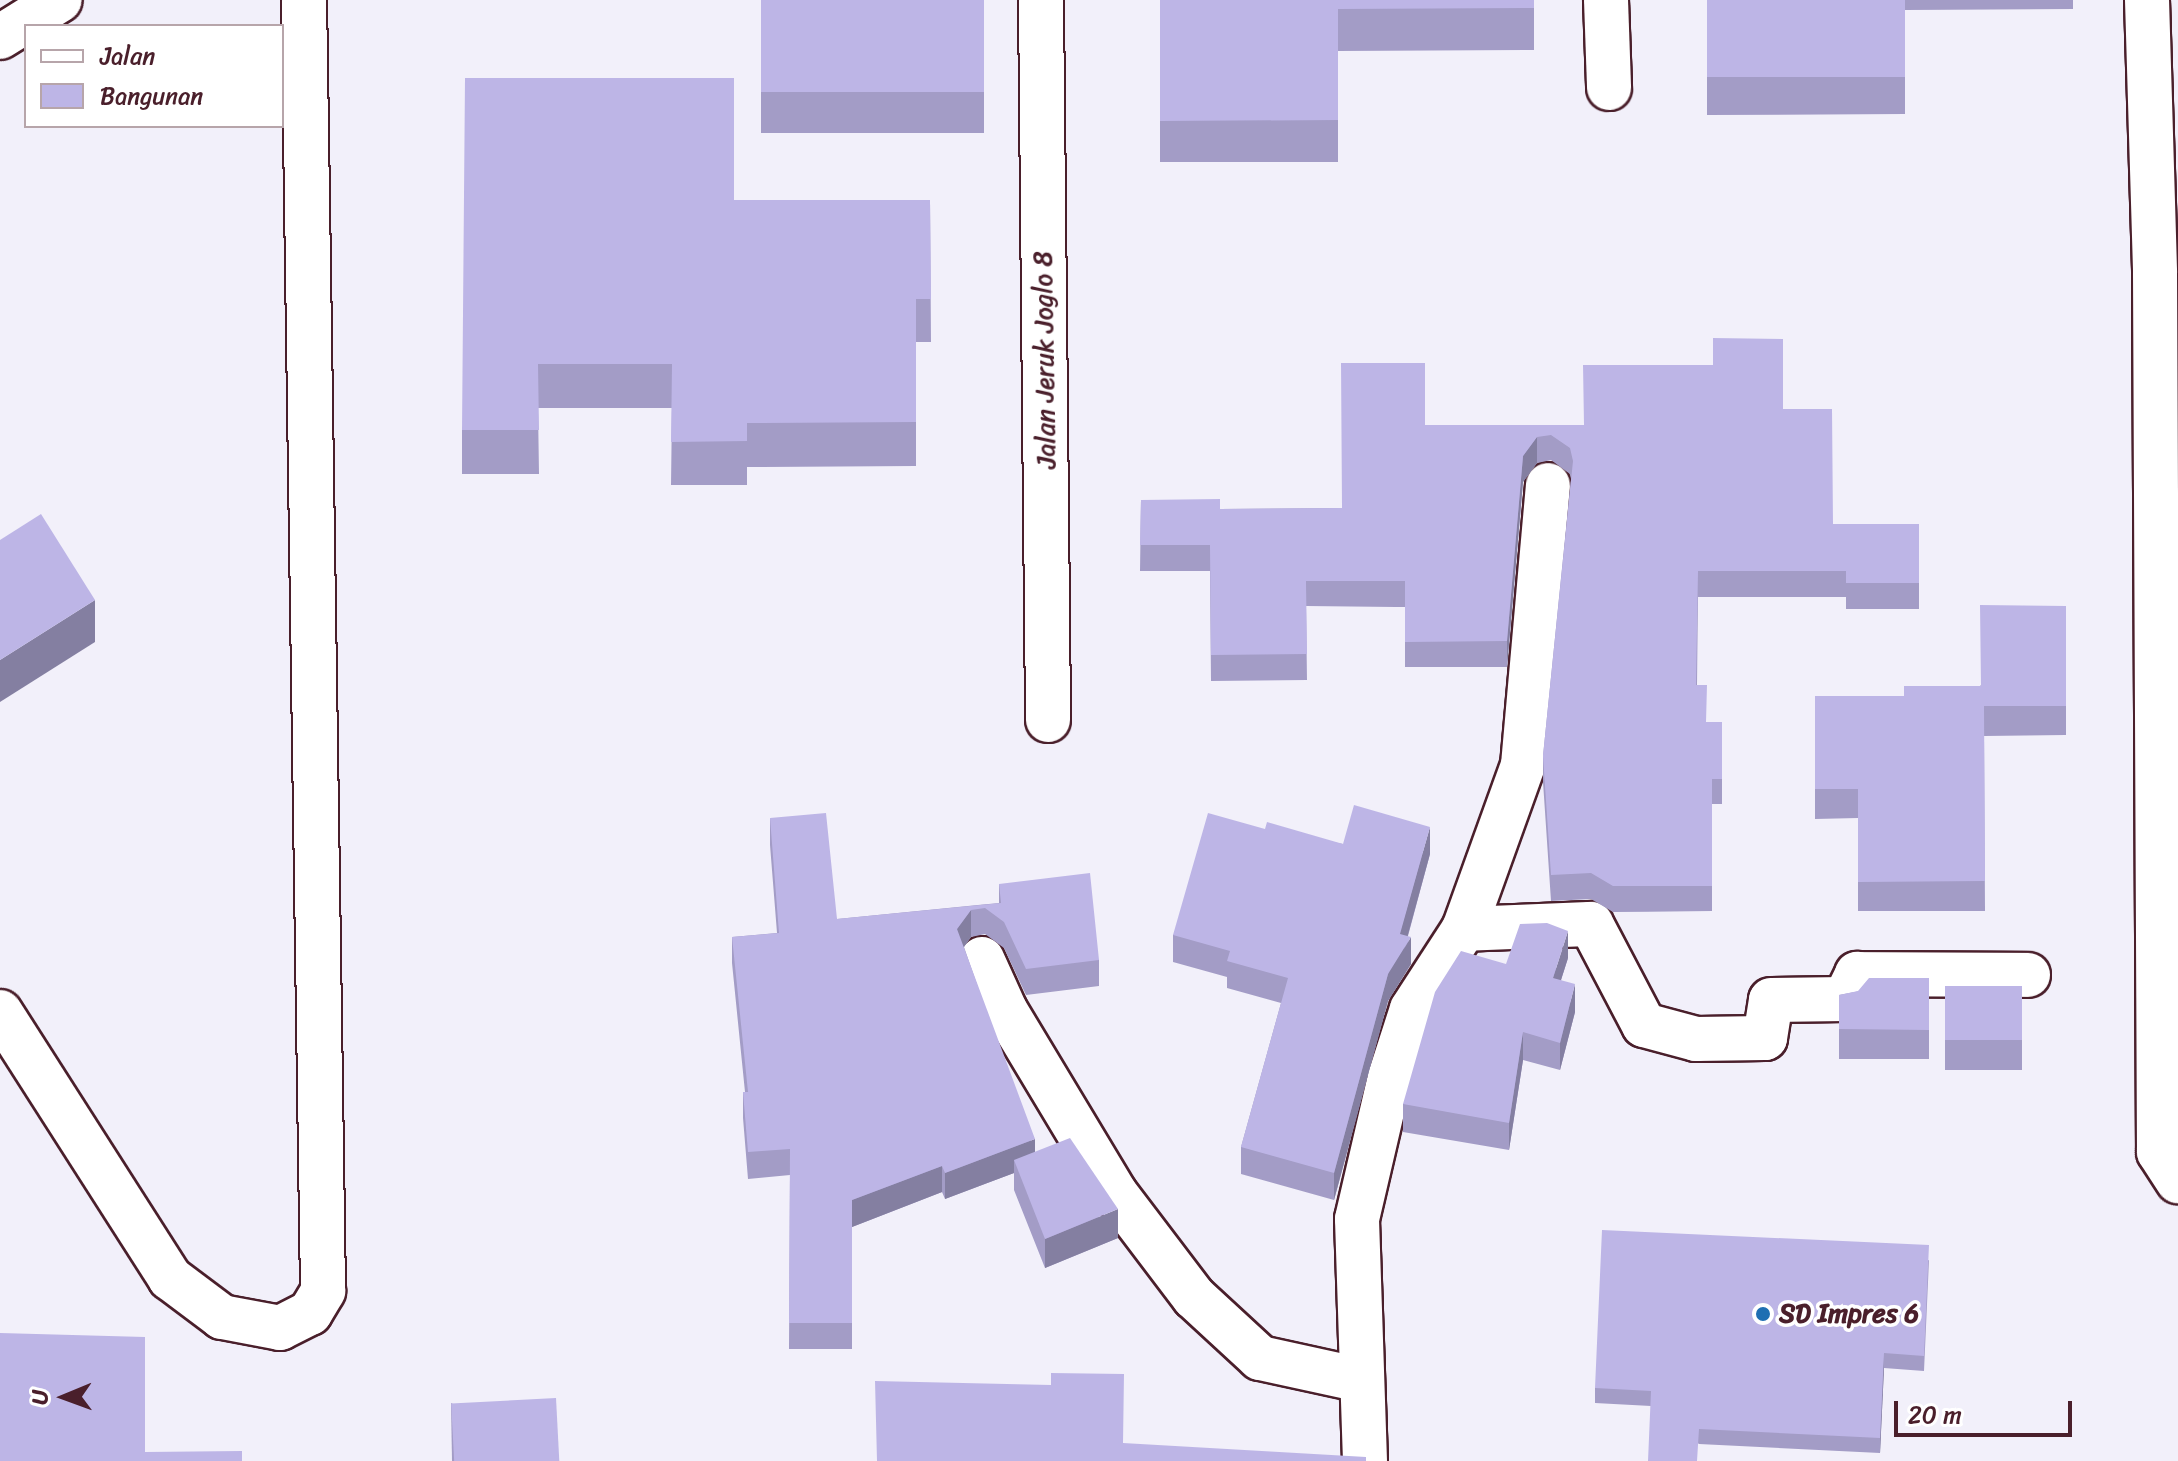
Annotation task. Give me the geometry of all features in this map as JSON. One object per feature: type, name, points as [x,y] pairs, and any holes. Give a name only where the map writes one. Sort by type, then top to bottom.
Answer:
[{"type":"street","points":[[0,37],[60,0]]},
{"type":"street","points":[[0,1012],[170,1278],[222,1317],[280,1328],[310,1313],[323,1291],[304,0]]},
{"type":"street","name":"Jalan Jeruk Joglo 8","points":[[1041,0],[1048,720]]},
{"type":"street","points":[[1606,0],[1609,88]]},
{"type":"street","points":[[2147,0],[2155,273],[2159,1152],[2178,1181]]},
{"type":"street","points":[[1365,1461],[1357,1219],[1390,1077],[1412,1009],[1464,929],[1523,765],[1548,485]]},
{"type":"street","points":[[1464,929],[1591,924],[1644,1025],[1696,1039],[1765,1038],[1771,1000],[1845,999],[1857,974],[2028,975]]},
{"type":"street","points":[[982,959],[1005,1010],[1115,1193],[1194,1297],[1260,1358],[1361,1380]]},
{"type":"building","points":[[761,0],[984,0],[984,92],[761,92]]},
{"type":"building","points":[[1160,0],[1534,0],[1534,8],[1338,9],[1338,120],[1160,121]]},
{"type":"building","points":[[1707,0],[1905,0],[1905,77],[1707,77]]},
{"type":"building","points":[[465,78],[734,78],[734,200],[930,200],[931,299],[916,299],[916,422],[747,423],[747,441],[671,442],[672,364],[538,364],[539,430],[462,430]]},
{"type":"building","points":[[1713,338],[1783,339],[1783,409],[1832,409],[1833,524],[1919,524],[1919,583],[1846,583],[1846,571],[1698,571],[1696,685],[1707,685],[1706,722],[1722,722],[1722,779],[1712,779],[1712,886],[1613,886],[1591,873],[1551,875],[1543,756],[1573,461],[1570,448],[1551,435],[1537,437],[1523,456],[1507,641],[1405,642],[1405,581],[1306,581],[1307,654],[1211,655],[1210,545],[1140,545],[1141,500],[1220,499],[1220,509],[1342,508],[1341,363],[1425,363],[1425,425],[1584,425],[1583,365],[1713,365]]},
{"type":"building","points":[[41,514],[95,600],[0,660],[0,540]]},
{"type":"building","points":[[1980,605],[2066,606],[2066,706],[1984,706],[1985,881],[1858,882],[1858,789],[1815,789],[1815,696],[1904,696],[1904,686],[1981,686]]},
{"type":"building","points":[[1354,805],[1430,827],[1400,934],[1411,937],[1388,974],[1334,1173],[1241,1147],[1288,978],[1227,961],[1230,951],[1173,935],[1208,813],[1265,829],[1267,822],[1343,844]]},
{"type":"building","points":[[826,813],[837,919],[1001,903],[999,884],[1090,873],[1099,960],[1026,969],[1004,922],[985,908],[971,910],[957,929],[1035,1139],[945,1173],[942,1166],[852,1200],[852,1323],[789,1323],[790,1149],[748,1152],[743,1092],[748,1092],[732,937],[779,933],[770,818]]},
{"type":"building","points":[[1547,923],[1568,931],[1553,978],[1575,984],[1560,1043],[1523,1032],[1509,1123],[1403,1104],[1435,992],[1461,951],[1506,964],[1520,924]]},
{"type":"building","points":[[1869,978],[1929,978],[1929,1030],[1839,1029],[1839,995],[1858,991]]},
{"type":"building","points":[[1945,986],[2022,986],[2022,1040],[1945,1040]]},
{"type":"building","points":[[1070,1138],[1118,1209],[1045,1239],[1014,1160]]},
{"type":"building","name":"SD Impres 6","points":[[1602,1230],[1929,1245],[1924,1356],[1884,1353],[1880,1438],[1699,1429],[1697,1461],[1648,1461],[1651,1391],[1595,1388]]},
{"type":"building","points":[[0,1333],[145,1337],[145,1452],[242,1451],[242,1461],[0,1461]]},
{"type":"building","points":[[1051,1373],[1124,1374],[1123,1443],[1366,1457],[1366,1461],[877,1461],[875,1381],[1051,1385]]},
{"type":"building","points":[[556,1398],[559,1461],[454,1461],[451,1403]]},
{"type":"place","name":"SD Impres 6","points":[[1763,1314]]}]
